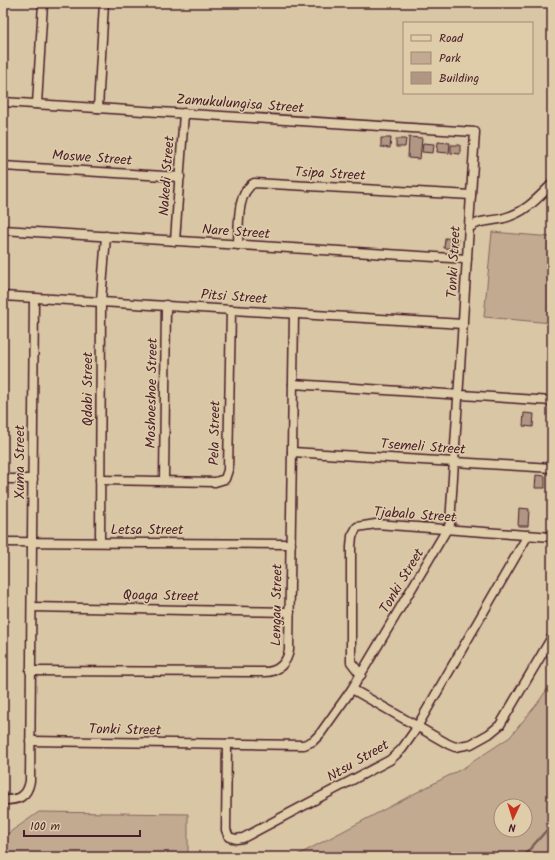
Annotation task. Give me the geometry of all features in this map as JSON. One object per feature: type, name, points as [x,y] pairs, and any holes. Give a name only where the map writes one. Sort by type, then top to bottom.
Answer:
[{"type":"street","points":[[37,104],[43,3]]},
{"type":"street","points":[[98,108],[104,3]]},
{"type":"street","name":"Zamukulungisa Street","points":[[3,102],[474,132]]},
{"type":"street","name":"Nakedi Street","points":[[175,241],[184,113]]},
{"type":"street","name":"Tonki Street","points":[[30,742],[299,745],[311,743],[320,734],[361,675],[448,530],[452,517],[474,132]]},
{"type":"street","name":"Moswe Street","points":[[3,166],[180,177]]},
{"type":"street","name":"Tsipa Street","points":[[238,245],[243,196],[247,188],[254,183],[471,195]]},
{"type":"street","points":[[469,228],[485,220],[504,219],[523,211],[552,184]]},
{"type":"street","name":"Nare Street","points":[[3,230],[467,259]]},
{"type":"street","name":"Qdabi Street","points":[[100,542],[101,301],[106,236]]},
{"type":"street","name":"Pitsi Street","points":[[3,296],[463,324]]},
{"type":"street","name":"Xuma Street","points":[[3,800],[19,799],[27,792],[30,781],[34,298]]},
{"type":"street","name":"Moshoeshoe Street","points":[[164,480],[166,305]]},
{"type":"street","name":"Pela Street","points":[[100,480],[221,481],[227,476],[231,310]]},
{"type":"street","name":"Lengau Street","points":[[30,671],[272,672],[281,667],[288,656],[290,612],[294,314]]},
{"type":"street","points":[[293,384],[552,401]]},
{"type":"street","name":"Tsemeli Street","points":[[292,452],[552,468]]},
{"type":"street","points":[[3,479],[33,479]]},
{"type":"street","name":"Tjabalo Street","points":[[361,675],[351,662],[351,547],[353,532],[357,527],[370,524],[552,537]]},
{"type":"street","name":"Ntsu Street","points":[[227,744],[226,830],[229,836],[238,839],[385,764],[402,749],[417,726],[528,536]]},
{"type":"street","name":"Letsa Street","points":[[3,542],[291,544]]},
{"type":"street","name":"Qoaga Street","points":[[32,607],[290,612]]},
{"type":"street","points":[[352,689],[455,747],[471,744],[490,734],[505,718],[552,637]]},
{"type":"green space","points":[[492,232],[552,237],[552,323],[484,317]]},
{"type":"green space","points":[[552,682],[552,857],[294,857],[465,767],[510,737],[537,704]]},
{"type":"green space","points":[[39,812],[188,814],[188,857],[3,857],[3,837]]},
{"type":"building","points":[[409,137],[422,138],[420,159],[408,158]]},
{"type":"building","points":[[381,138],[391,138],[390,148],[381,147]]},
{"type":"building","points":[[396,139],[406,139],[405,147],[396,147]]},
{"type":"building","points":[[438,142],[450,143],[449,153],[437,152]]},
{"type":"building","points":[[423,143],[434,144],[433,153],[422,152]]},
{"type":"building","points":[[451,145],[460,145],[460,154],[451,153]]},
{"type":"building","points":[[445,238],[458,239],[457,249],[444,248]]},
{"type":"building","points":[[524,413],[534,414],[533,427],[523,426]]},
{"type":"building","points":[[536,475],[545,476],[545,488],[535,488]]},
{"type":"building","points":[[519,508],[529,509],[528,526],[518,526]]},
{"type":"waterway","points":[[523,857],[552,824]]}]
